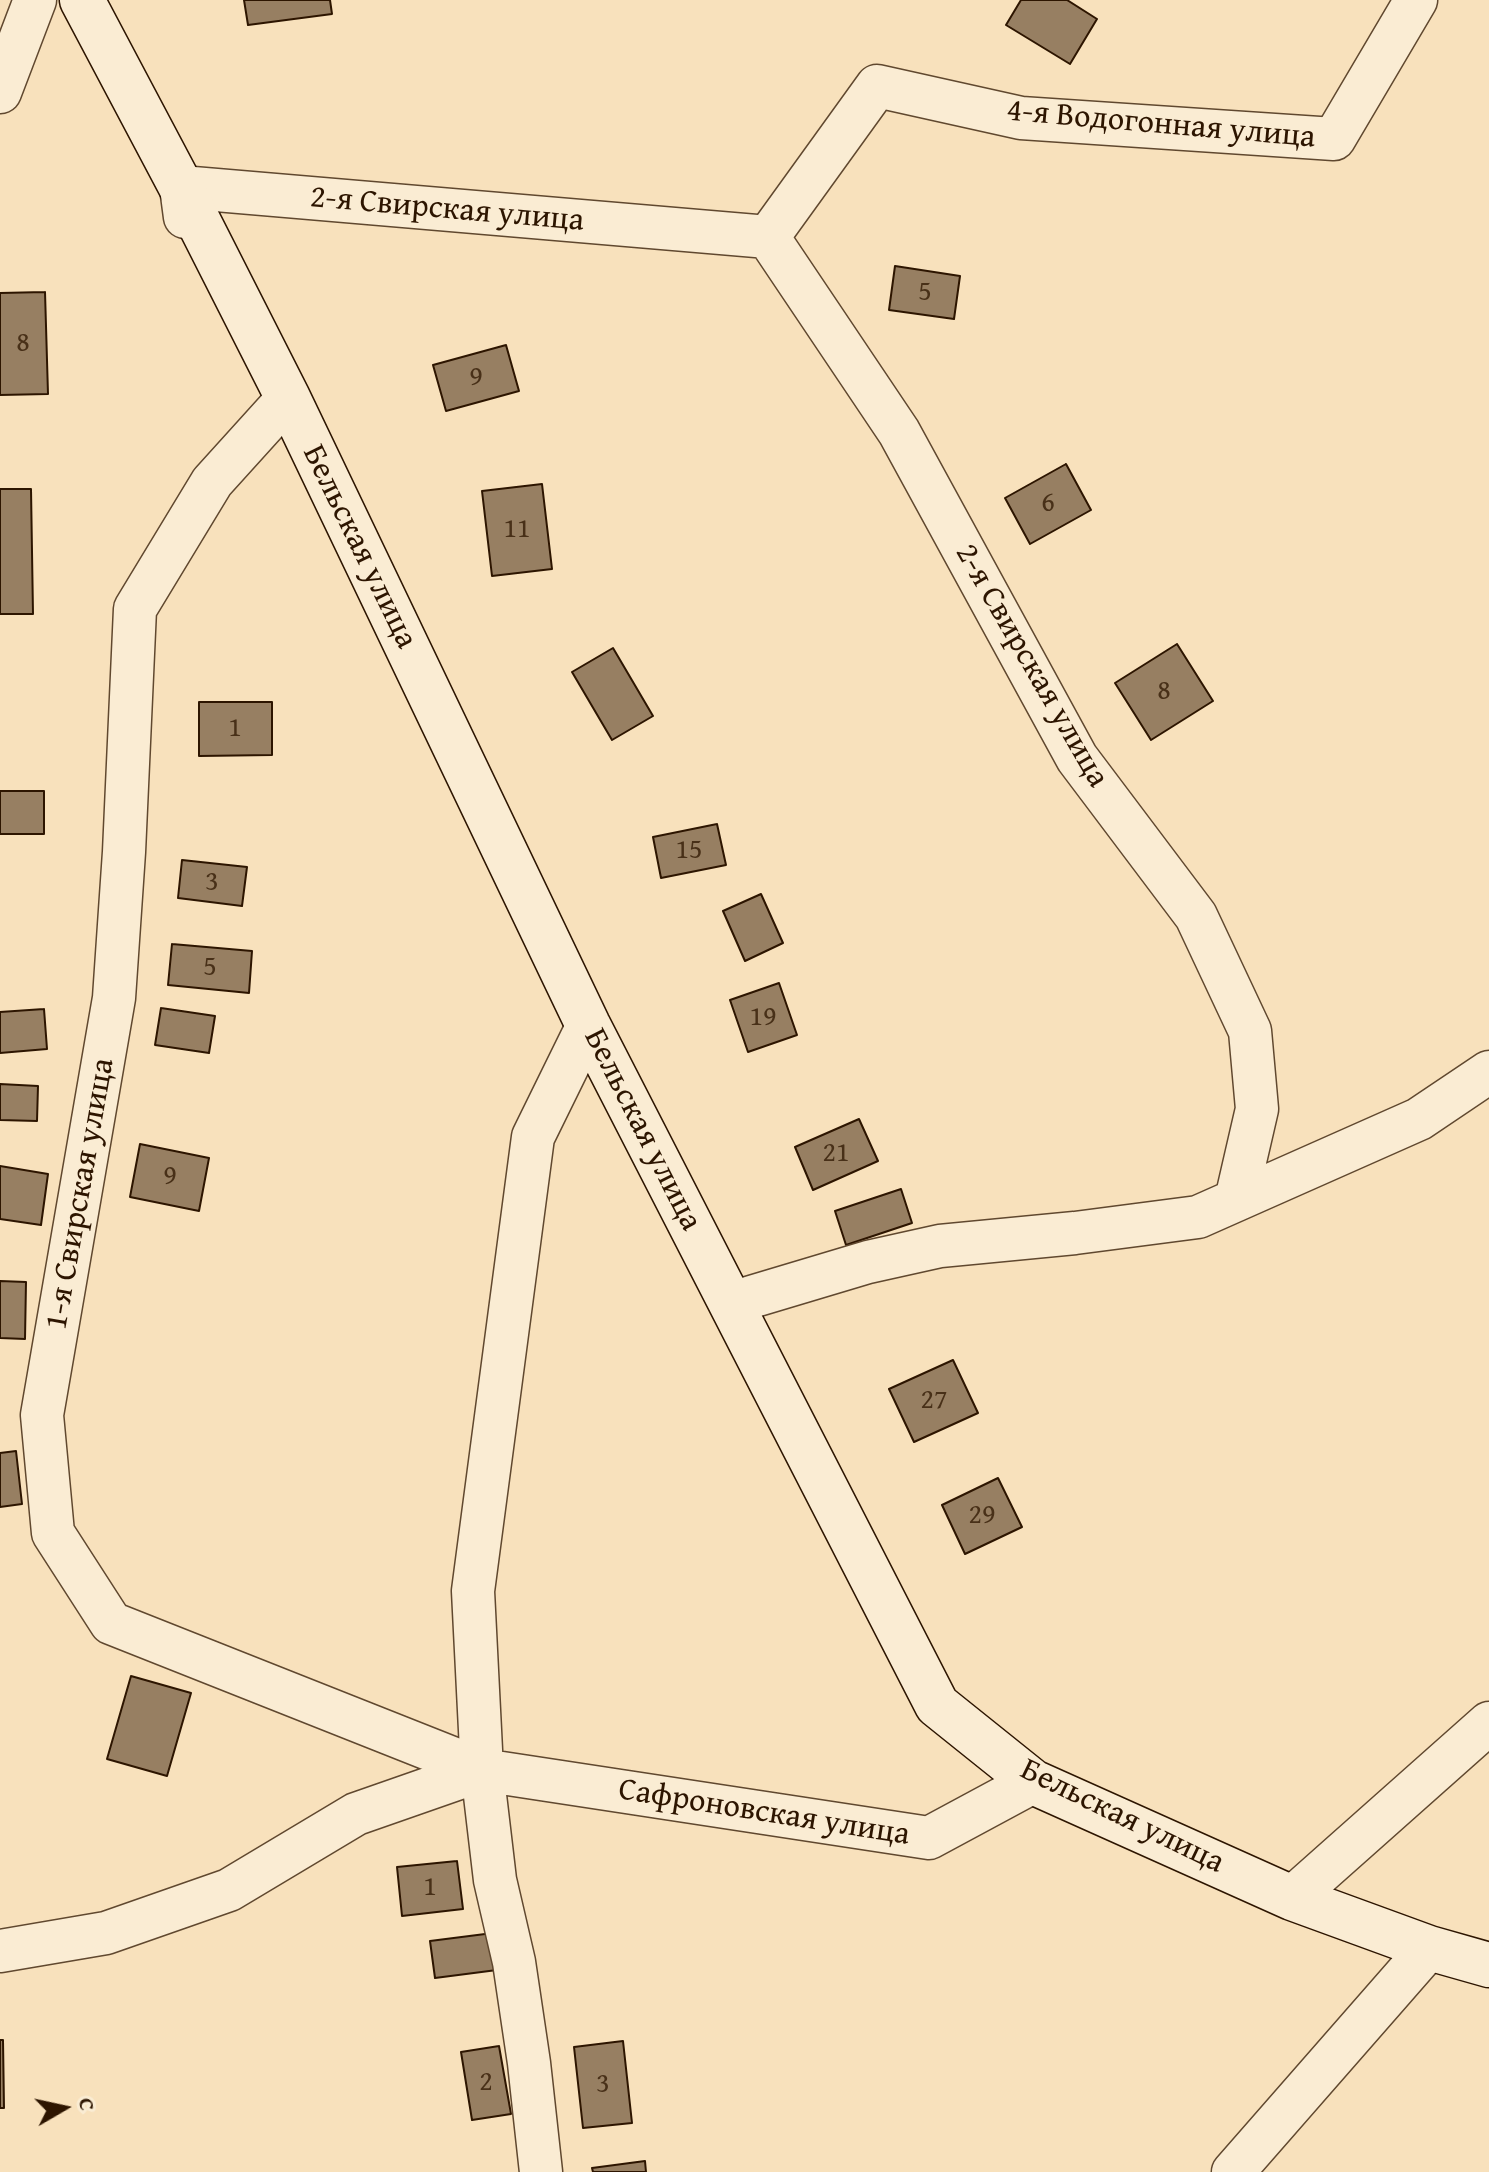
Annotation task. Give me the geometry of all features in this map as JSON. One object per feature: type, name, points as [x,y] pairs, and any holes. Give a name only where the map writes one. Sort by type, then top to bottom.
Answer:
[{"type":"street","points":[[0,92],[35,0]]},
{"type":"street","name":"Бельская улица","points":[[82,0],[288,398],[588,1025],[937,1705],[1033,1782],[1292,1898],[1429,1948],[1489,1965]]},
{"type":"street","name":"4-я Водогонная улица","points":[[768,237],[877,86],[1021,118],[1334,139],[1416,0]]},
{"type":"street","points":[[181,187],[189,242]]},
{"type":"street","name":"2-я Свирская улица","points":[[181,187],[768,237],[899,432],[1077,758],[1196,916],[1250,1031],[1257,1109],[1236,1200]]},
{"type":"street","name":"1-я Свирская улица","points":[[288,398],[212,482],[135,609],[114,998],[42,1415],[53,1533],[111,1623],[482,1770]]},
{"type":"street","points":[[541,2172],[516,1976],[495,1880],[482,1770],[473,1591],[533,1137],[588,1025]]},
{"type":"street","points":[[731,1303],[868,1262],[940,1246],[1198,1217],[1419,1119],[1489,1072]]},
{"type":"street","points":[[1292,1898],[1489,1723]]},
{"type":"street","name":"Сафроновская улица","points":[[0,1951],[106,1933],[229,1890],[356,1814],[482,1770],[929,1838],[1033,1782]]},
{"type":"street","points":[[1233,2172],[1429,1948]]},
{"type":"building","points":[[244,0],[330,0],[332,14],[248,25]]},
{"type":"building","points":[[1021,0],[1067,0],[1097,19],[1070,64],[1006,25]]},
{"type":"building","points":[[895,266],[960,276],[954,319],[889,310]]},
{"type":"building","points":[[45,292],[48,394],[0,395],[0,293]]},
{"type":"building","points":[[506,345],[519,391],[446,411],[433,365]]},
{"type":"building","points":[[1066,464],[1091,510],[1030,544],[1005,498]]},
{"type":"building","points":[[542,484],[552,569],[492,576],[482,491]]},
{"type":"building","points":[[0,489],[31,489],[33,614],[0,614]]},
{"type":"building","points":[[1177,644],[1213,701],[1151,740],[1115,683]]},
{"type":"building","points":[[613,648],[653,716],[612,740],[572,672]]},
{"type":"building","points":[[199,702],[272,702],[272,755],[199,756]]},
{"type":"building","points":[[0,791],[44,791],[44,834],[0,834]]},
{"type":"building","points":[[717,824],[726,865],[661,878],[653,837]]},
{"type":"building","points":[[182,860],[247,867],[242,906],[178,898]]},
{"type":"building","points":[[761,894],[783,943],[745,961],[723,911]]},
{"type":"building","points":[[172,944],[252,951],[249,993],[168,985]]},
{"type":"building","points":[[779,983],[797,1035],[748,1052],[730,1000]]},
{"type":"building","points":[[161,1008],[215,1016],[209,1053],[155,1045]]},
{"type":"building","points":[[44,1009],[47,1049],[0,1053],[0,1012]]},
{"type":"building","points":[[0,1084],[38,1086],[37,1121],[0,1120]]},
{"type":"building","points":[[859,1119],[878,1161],[813,1190],[795,1147]]},
{"type":"building","points":[[140,1144],[209,1158],[199,1211],[130,1197]]},
{"type":"building","points":[[0,1166],[48,1174],[41,1225],[0,1219]]},
{"type":"building","points":[[901,1189],[912,1223],[846,1245],[835,1211]]},
{"type":"building","points":[[0,1281],[26,1282],[25,1339],[0,1338]]},
{"type":"building","points":[[953,1360],[978,1413],[914,1442],[889,1389]]},
{"type":"building","points":[[16,1451],[22,1504],[0,1507],[0,1453]]},
{"type":"building","points":[[998,1478],[1022,1527],[965,1554],[942,1505]]},
{"type":"building","points":[[131,1676],[191,1693],[167,1776],[107,1759]]},
{"type":"building","points":[[457,1861],[463,1909],[402,1916],[397,1867]]},
{"type":"building","points":[[493,1933],[497,1970],[435,1978],[430,1941]]},
{"type":"building","points":[[0,2040],[3,2040],[4,2108],[0,2108]]},
{"type":"building","points":[[623,2041],[632,2123],[583,2128],[574,2047]]},
{"type":"building","points":[[499,2046],[511,2114],[472,2120],[461,2052]]},
{"type":"building","points":[[645,2161],[646,2172],[593,2172],[592,2168]]}]
